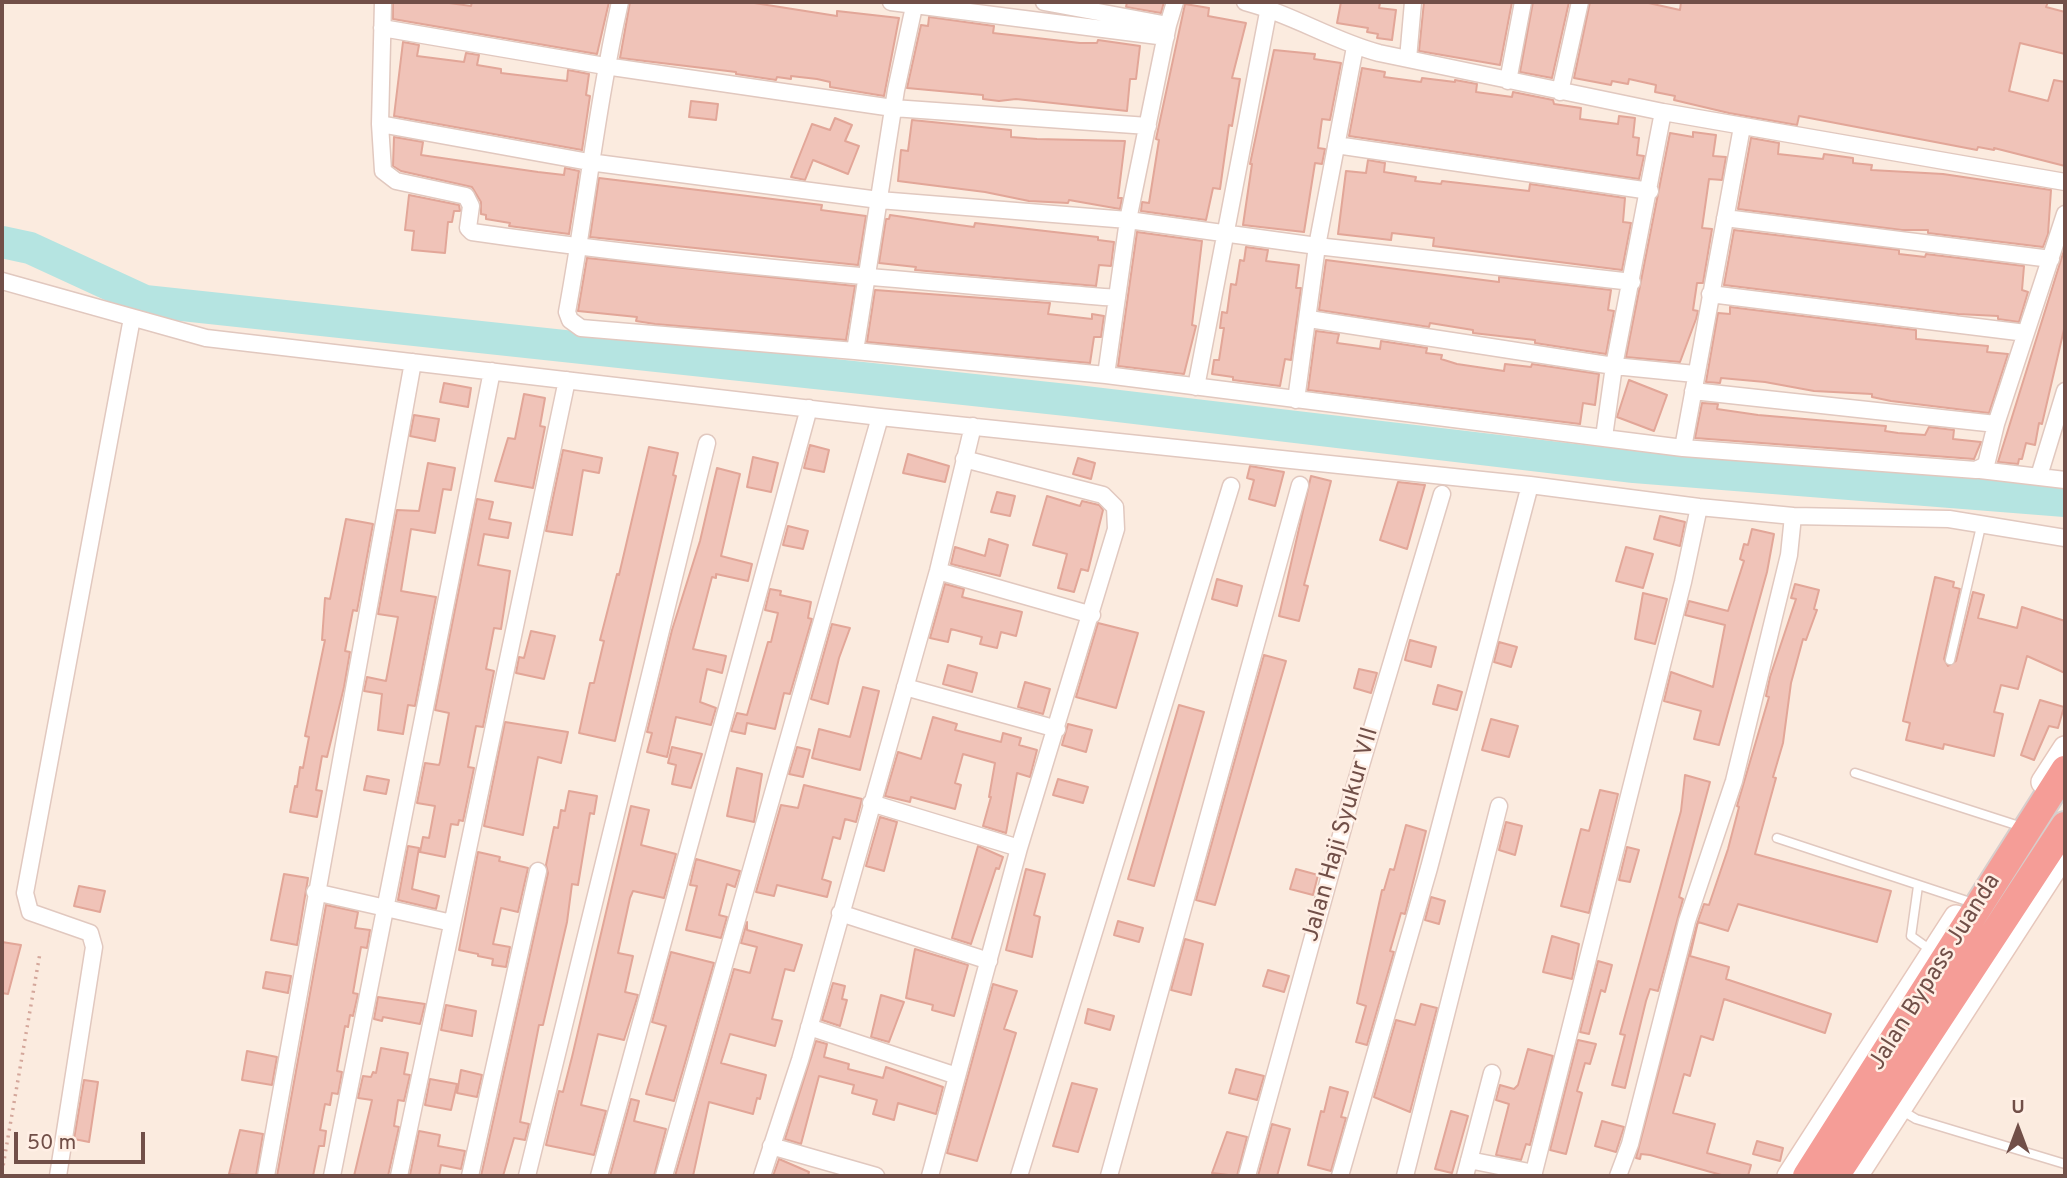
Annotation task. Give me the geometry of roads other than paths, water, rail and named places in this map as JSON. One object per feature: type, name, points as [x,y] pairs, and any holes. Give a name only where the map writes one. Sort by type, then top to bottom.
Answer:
[{"type":"highway","name":"Jalan Bypass Juanda","points":[[1807,1176],[1890,1032],[2065,770]]},
{"type":"highway","name":"Jalan Bypass Juanda","points":[[1835,1176],[1917,1067],[2065,826]]},
{"type":"street","points":[[383,2],[380,124],[383,171],[396,181],[466,196],[471,206],[470,231],[579,248],[869,278],[1117,298]]},
{"type":"street","points":[[620,2],[589,162],[579,248],[567,312],[570,320],[581,328],[1106,375],[1683,448],[1980,470],[2065,480]]},
{"type":"street","points":[[891,2],[1167,31]]},
{"type":"street","points":[[1044,2],[1167,31]]},
{"type":"street","points":[[1106,375],[1128,220],[1175,2]]},
{"type":"street","points":[[1245,2],[1269,5],[1355,47],[1408,60],[1742,127],[1885,148],[2065,182]]},
{"type":"street","points":[[1408,60],[1413,2]]},
{"type":"street","points":[[1508,81],[1523,2]]},
{"type":"street","points":[[1560,92],[1580,2]]},
{"type":"street","points":[[855,351],[869,278],[893,108],[915,3]]},
{"type":"street","points":[[1196,387],[1269,5]]},
{"type":"street","points":[[382,27],[606,66],[893,108],[1148,126]]},
{"type":"street","points":[[1296,400],[1317,246],[1355,47]]},
{"type":"street","points":[[1604,437],[1663,112]]},
{"type":"street","points":[[380,124],[589,162],[879,200],[1128,220],[1317,246],[1632,282]]},
{"type":"street","points":[[1683,448],[1742,127]]},
{"type":"street","points":[[1336,145],[1650,191]]},
{"type":"street","points":[[1980,470],[1986,466],[1996,425],[2065,214]]},
{"type":"street","points":[[1725,218],[2051,259]]},
{"type":"street","points":[[2,281],[206,338],[880,417],[1530,485],[1699,507],[1793,516],[1982,522],[2065,538]]},
{"type":"street","points":[[1710,294],[2026,333]]},
{"type":"street","points":[[58,1176],[94,947],[90,933],[30,912],[25,893],[132,318]]},
{"type":"street","points":[[1309,318],[1615,366],[1695,374]]},
{"type":"street","points":[[266,1176],[315,892],[413,362]]},
{"type":"street","points":[[331,1176],[492,371]]},
{"type":"street","points":[[399,1176],[567,380]]},
{"type":"street","points":[[1693,391],[1996,425]]},
{"type":"street","points":[[2039,476],[2065,391]]},
{"type":"street","points":[[599,1176],[808,408]]},
{"type":"street","points":[[664,1176],[880,417]]},
{"type":"street","points":[[762,1176],[808,1027],[938,571],[973,426]]},
{"type":"street","points":[[527,1176],[707,443]]},
{"type":"street","points":[[930,1176],[1019,848],[1115,541],[1116,518],[1112,500],[1103,495],[964,459]]},
{"type":"street","points":[[1109,1176],[1300,485]]},
{"type":"street","points":[[1339,1176],[1429,868],[1530,485]]},
{"type":"street","points":[[1019,1176],[1231,486]]},
{"type":"street","name":"Jalan Haji Syukur VII","points":[[1247,1176],[1353,792],[1442,494]]},
{"type":"street","points":[[1492,1073],[1467,1168],[1534,1175],[1684,582],[1699,507]]},
{"type":"street","points":[[1618,1176],[1630,1144],[1687,921],[1734,781],[1778,604],[1793,516]]},
{"type":"street","points":[[938,571],[1091,615]]},
{"type":"street","points":[[905,687],[1056,729]]},
{"type":"street","points":[[1939,955],[1967,901],[2065,748]]},
{"type":"street","points":[[871,803],[1019,848]]},
{"type":"street","points":[[1405,1176],[1499,806]]},
{"type":"street","points":[[1856,1176],[1899,1108],[1917,1067],[2064,859]]},
{"type":"street","points":[[470,1176],[538,871]]},
{"type":"street","points":[[315,892],[452,923]]},
{"type":"street","points":[[840,914],[989,961]]},
{"type":"street","points":[[808,1027],[957,1076]]},
{"type":"street","points":[[1789,1176],[1890,1032]]},
{"type":"street","points":[[771,1146],[876,1176]]},
{"type":"lane","points":[[1950,660],[1982,522]]},
{"type":"lane","points":[[1855,773],[2016,825]]},
{"type":"lane","points":[[1777,838],[1967,901]]},
{"type":"lane","points":[[1918,886],[1910,936],[1939,955]]},
{"type":"lane","points":[[1899,1108],[1916,1119],[2065,1164]]},
{"type":"waterway","points":[[2,242],[30,248],[145,301],[1076,401],[1634,467],[2065,501]]}]
